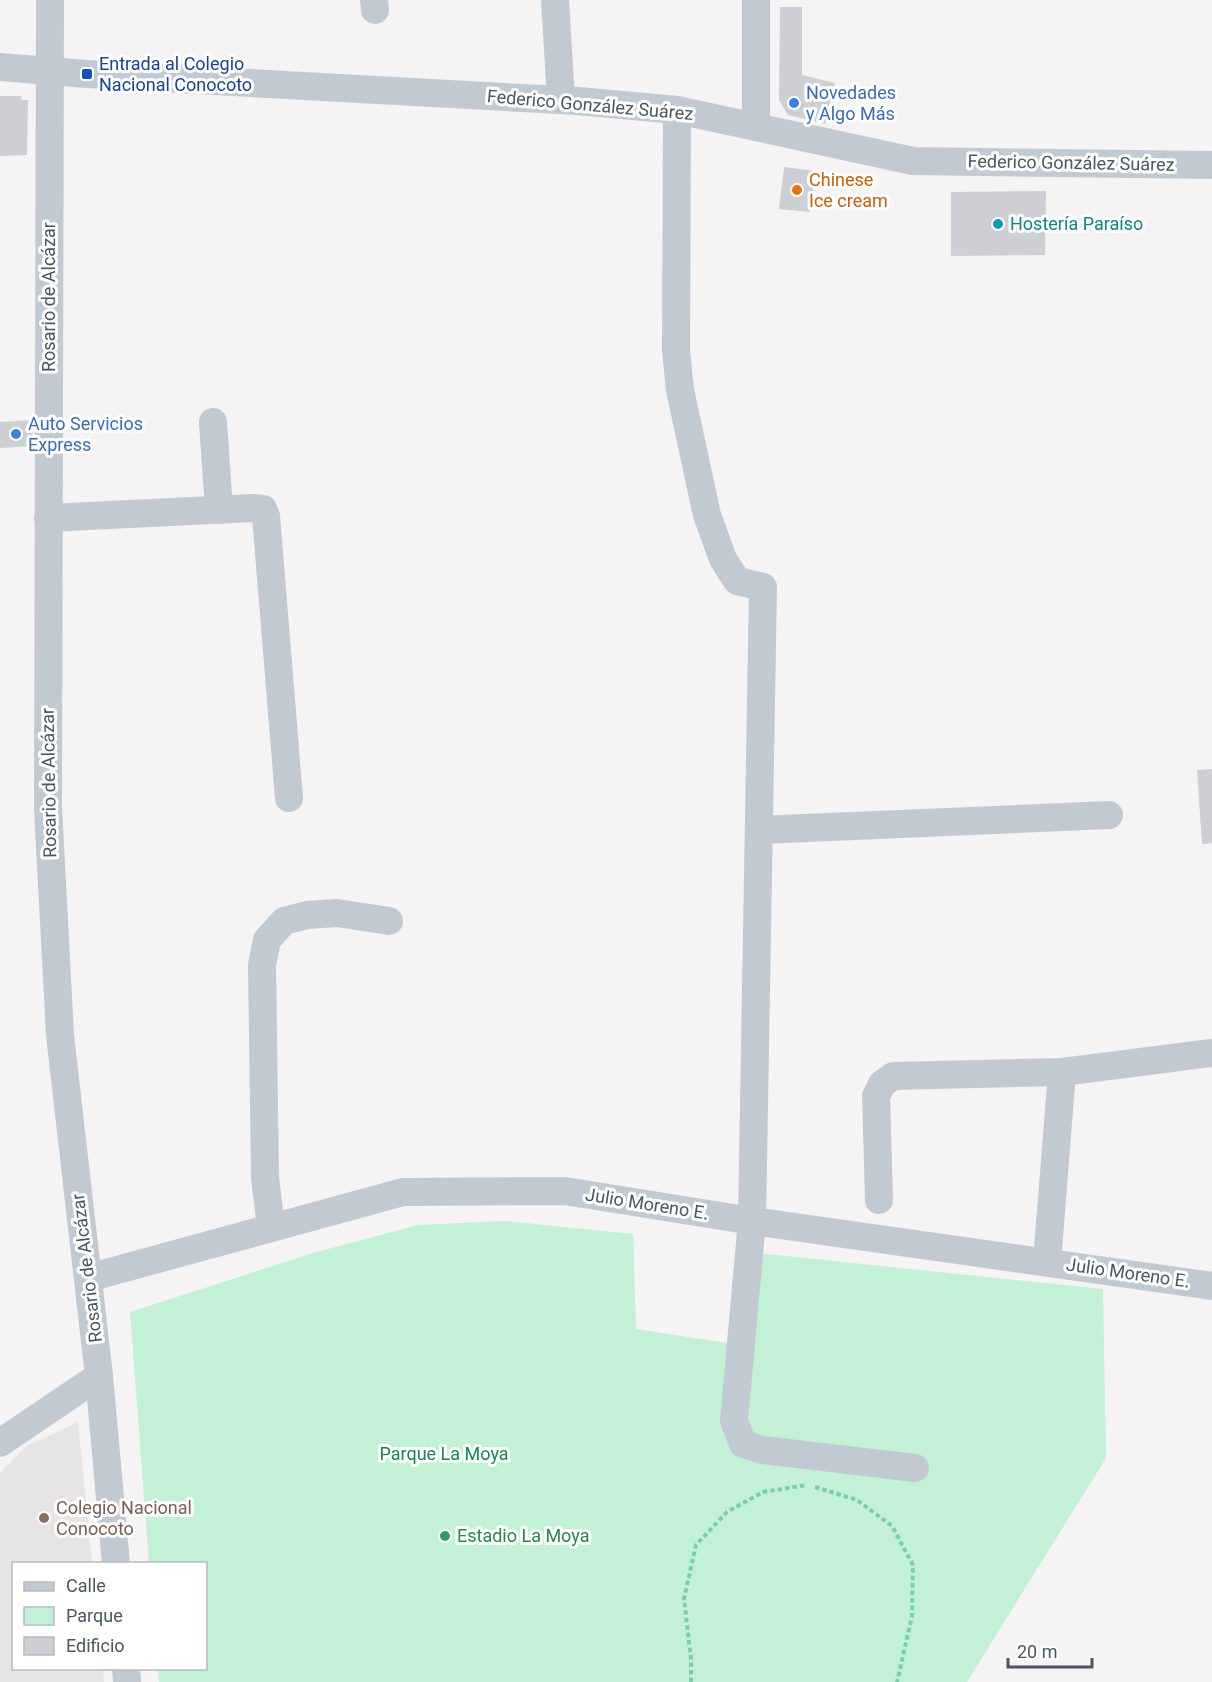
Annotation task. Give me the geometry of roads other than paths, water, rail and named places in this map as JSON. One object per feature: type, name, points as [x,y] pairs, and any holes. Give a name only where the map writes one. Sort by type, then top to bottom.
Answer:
[{"type":"street","name":"Rosario de Alcázar","points":[[50,0],[48,820],[60,1035],[99,1376],[116,1562]]},
{"type":"street","points":[[555,0],[561,100]]},
{"type":"street","points":[[756,0],[756,127]]},
{"type":"street","name":"Federico González Suárez","points":[[0,67],[561,100],[677,110],[913,161],[1212,165]]},
{"type":"street","points":[[677,110],[676,350],[680,390],[707,515],[723,559],[737,581],[763,587],[752,1221],[734,1421],[743,1444],[762,1450],[915,1468]]},
{"type":"street","points":[[213,422],[219,510]]},
{"type":"street","points":[[48,518],[263,509],[266,516],[289,798]]},
{"type":"street","points":[[759,830],[1109,814]]},
{"type":"street","points":[[271,1228],[264,1177],[262,965],[267,940],[284,921],[307,915],[337,914],[389,921]]},
{"type":"street","points":[[879,1200],[876,1096],[882,1084],[893,1076],[1062,1072],[1212,1053]]},
{"type":"street","points":[[1047,1262],[1062,1072]]},
{"type":"street","name":"Julio Moreno E.","points":[[88,1278],[403,1192],[565,1191],[752,1221],[1212,1286]]},
{"type":"street","points":[[0,1443],[99,1376]]},
{"type":"place","name":"Entrada al Colegio Nacional Conocoto","points":[[87,74]]},
{"type":"place","name":"Novedades y Algo Más","points":[[794,103]]},
{"type":"place","name":"Chinese Ice cream","points":[[797,190]]},
{"type":"place","name":"Hostería Paraíso","points":[[998,224]]},
{"type":"place","name":"Auto Servicios Express","points":[[16,434]]},
{"type":"place","name":"Colegio Nacional Conocoto","points":[[44,1518]]},
{"type":"place","name":"Estadio La Moya","points":[[445,1536]]},
{"type":"park label","name":"Parque La Moya","points":[[444,1454]]}]
